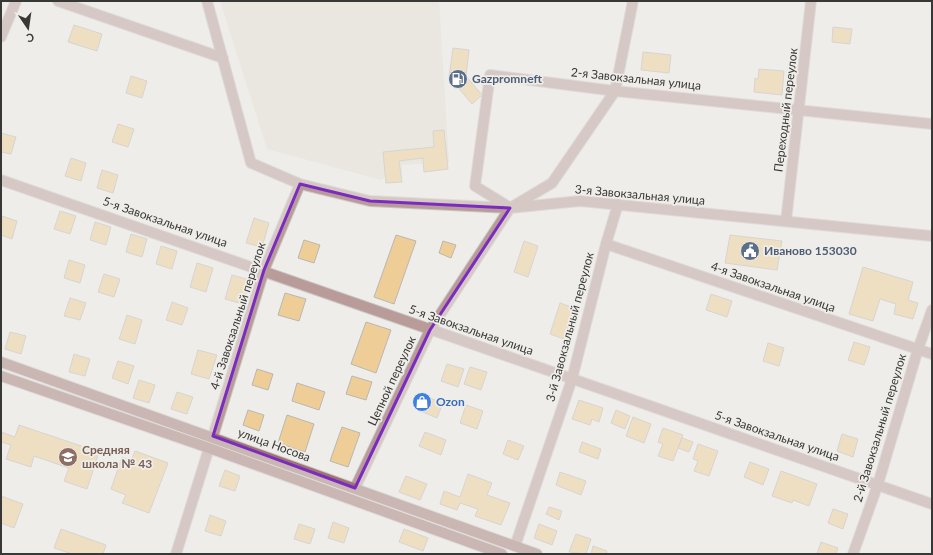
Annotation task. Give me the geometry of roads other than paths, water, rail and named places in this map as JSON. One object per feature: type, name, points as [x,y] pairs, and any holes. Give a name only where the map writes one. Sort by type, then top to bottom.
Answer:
[{"type":"main road","name":"улица Носова","points":[[1,362],[213,436],[355,488],[514,550],[537,554]]},
{"type":"main road","name":"улица Носова","points":[[1,376],[209,448],[502,554]]},
{"type":"main road","points":[[209,448],[213,436]]},
{"type":"main road","points":[[349,498],[355,488]]},
{"type":"street","points":[[1,37],[16,1]]},
{"type":"street","points":[[58,1],[223,58]]},
{"type":"street","points":[[207,1],[223,58]]},
{"type":"street","points":[[510,208],[552,183],[615,91],[633,1]]},
{"type":"street","name":"Переходный переулок","points":[[786,221],[811,1]]},
{"type":"street","name":"3-я Завокзальная улица","points":[[223,58],[251,163],[300,184],[370,201],[510,208],[580,201],[932,236]]},
{"type":"street","name":"2-я Завокзальная улица","points":[[510,208],[475,186],[490,75],[615,91],[932,124]]},
{"type":"street","name":"5-я Завокзальная улица","points":[[1,180],[264,270],[430,330],[878,484],[932,504]]},
{"type":"street","name":"4-й Завокзальный переулок","points":[[213,436],[264,270],[300,184]]},
{"type":"street","name":"3-й Завокзальный переулок","points":[[514,550],[572,379],[606,244],[618,204]]},
{"type":"street","name":"Цепной переулок","points":[[355,488],[430,330],[510,208]]},
{"type":"street","name":"4-я Завокзальная улица","points":[[606,244],[932,354]]},
{"type":"street","name":"2-й Завокзальный переулок","points":[[853,554],[878,484],[918,349],[932,310]]},
{"type":"street","points":[[176,554],[209,448]]},
{"type":"place","name":"Gazpromneft","points":[[458,79]]},
{"type":"place","name":"Иваново 153030","points":[[750,251]]},
{"type":"place","name":"Ozon","points":[[422,402]]},
{"type":"place","name":"Средняя школа № 43","points":[[68,457]]}]
